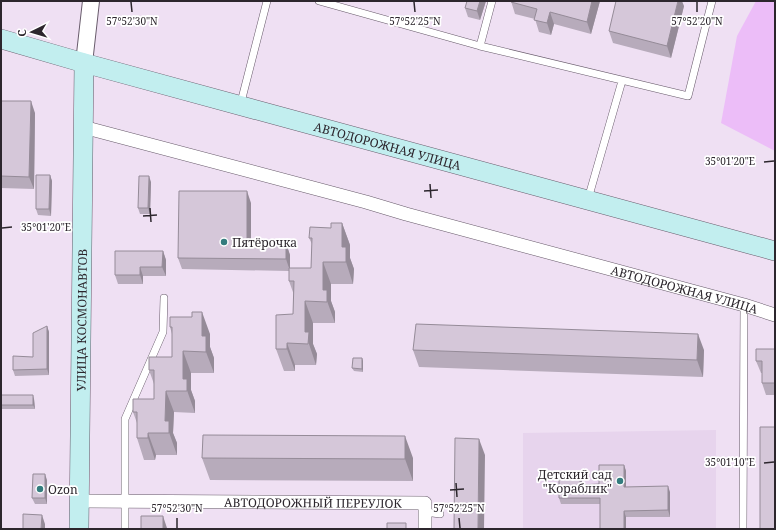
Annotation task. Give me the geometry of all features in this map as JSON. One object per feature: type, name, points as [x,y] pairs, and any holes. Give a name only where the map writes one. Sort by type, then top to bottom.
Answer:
[{"type":"main road","name":"АВТОДОРОЖНАЯ УЛИЦА","points":[[1,38],[84,63],[775,252]]},
{"type":"main road","name":"УЛИЦА КОСМОНАВТОВ","points":[[79,529],[84,63]]},
{"type":"street","points":[[84,63],[90,1]]},
{"type":"street","name":"АВТОДОРОЖНАЯ УЛИЦА","points":[[83,127],[359,200],[744,305],[775,315]]},
{"type":"street","name":"АВТОДОРОЖНЫЙ ПЕРЕУЛОК","points":[[79,501],[425,503],[425,512]]},
{"type":"street","points":[[425,512],[425,529]]},
{"type":"lane","points":[[240,106],[267,1]]},
{"type":"lane","points":[[319,1],[480,46],[688,96],[712,1]]},
{"type":"lane","points":[[480,46],[492,1]]},
{"type":"lane","points":[[587,201],[622,81]]},
{"type":"lane","points":[[125,529],[125,419],[163,332],[164,298]]},
{"type":"lane","points":[[743,529],[744,305]]},
{"type":"lane","points":[[425,512],[440,514]]},
{"type":"shaded area","points":[[756,1],[775,1],[775,151],[721,123],[737,36]]},
{"type":"shaded area","name":"Детский сад \"Кораблик\"","points":[[716,430],[716,529],[523,529],[523,433]]},
{"type":"shaded area","points":[[373,528],[373,529],[225,529]]},
{"type":"building","points":[[467,1],[480,1],[477,11],[465,8]]},
{"type":"building","points":[[511,1],[592,1],[587,22],[550,12],[547,23],[534,20],[537,9]]},
{"type":"building","points":[[616,1],[678,1],[667,46],[609,31]]},
{"type":"building","points":[[1,101],[31,101],[29,177],[1,176]]},
{"type":"building","points":[[36,175],[50,175],[49,209],[36,209]]},
{"type":"building","points":[[139,176],[149,176],[148,208],[138,208]]},
{"type":"building","points":[[179,191],[247,191],[247,242],[286,243],[286,259],[178,258]]},
{"type":"building","points":[[331,223],[342,223],[342,247],[346,247],[346,262],[323,262],[323,290],[327,290],[327,302],[305,301],[305,332],[309,332],[308,344],[287,343],[287,349],[276,349],[276,315],[293,314],[294,281],[289,281],[289,268],[311,268],[312,238],[309,238],[310,227],[331,228]]},
{"type":"building","points":[[115,251],[163,251],[162,267],[140,267],[140,275],[115,275]]},
{"type":"building","points":[[192,312],[202,312],[202,336],[206,336],[206,352],[183,351],[183,379],[187,379],[187,391],[166,391],[165,421],[169,421],[169,433],[148,433],[148,438],[137,438],[137,412],[133,412],[133,399],[154,399],[154,370],[149,370],[149,357],[172,357],[172,327],[170,327],[170,317],[192,317]]},
{"type":"building","points":[[416,324],[698,334],[697,360],[413,350]]},
{"type":"building","points":[[47,326],[47,369],[13,370],[13,356],[33,357],[33,333]]},
{"type":"building","points":[[756,349],[775,349],[775,383],[762,383],[762,361],[756,361]]},
{"type":"building","points":[[353,358],[362,358],[362,369],[352,368]]},
{"type":"building","points":[[1,395],[33,395],[33,405],[1,405]]},
{"type":"building","points":[[760,427],[775,427],[775,529],[760,529]]},
{"type":"building","points":[[203,435],[405,436],[405,459],[202,458]]},
{"type":"building","points":[[455,438],[479,439],[478,529],[454,529]]},
{"type":"building","points":[[599,465],[624,465],[624,487],[668,486],[668,510],[624,511],[624,529],[600,529],[600,498],[559,498],[559,475],[580,475],[580,485],[599,484]]},
{"type":"building","points":[[33,474],[45,474],[45,498],[32,498]]},
{"type":"building","points":[[23,514],[42,515],[41,529],[23,529]]},
{"type":"building","points":[[141,516],[163,516],[163,529],[141,529]]},
{"type":"building","points":[[387,523],[406,523],[406,529],[387,529]]},
{"type":"place","name":"Пятёрочка","points":[[224,242]]},
{"type":"place","name":"Детский сад \"Кораблик\"","points":[[620,481]]},
{"type":"place","name":"Ozon","points":[[40,489]]}]
